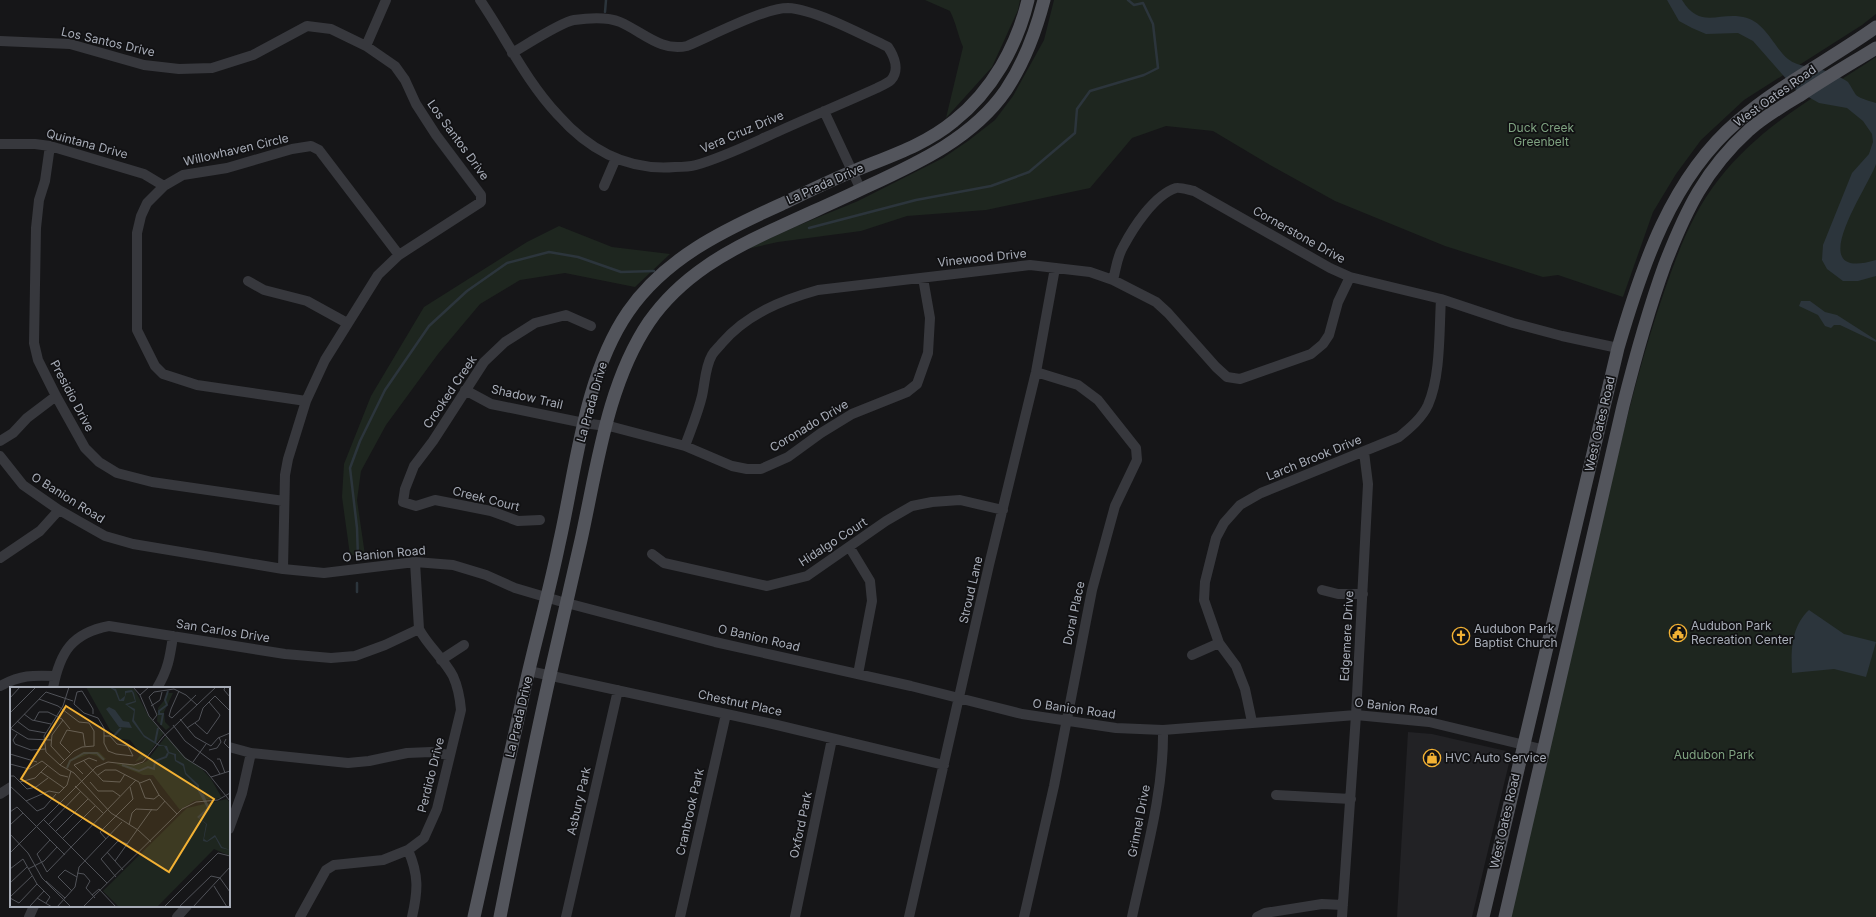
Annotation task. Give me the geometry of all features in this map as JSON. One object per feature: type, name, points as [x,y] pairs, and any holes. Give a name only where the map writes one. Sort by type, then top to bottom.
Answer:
[{"type":"main road","name":"La Prada Drive","points":[[474,917],[529,671],[547,598],[584,423],[600,366],[614,335],[628,312],[644,292],[675,263],[698,246],[726,229],[852,171],[915,146],[956,120],[978,98],[997,74],[1011,51],[1024,20],[1028,0]]},
{"type":"main road","name":"La Prada Drive","points":[[500,917],[550,674],[606,426],[619,378],[634,346],[664,303],[702,267],[747,242],[917,164],[966,131],[983,116],[1009,85],[1020,66],[1038,24],[1044,0]]},
{"type":"main road","name":"West Oates Road","points":[[1484,913],[1618,348],[1636,288],[1663,225],[1674,202],[1697,165],[1733,125],[1770,96],[1872,30]]},
{"type":"main road","name":"West Oates Road","points":[[1504,917],[1545,750],[1622,406],[1643,326],[1684,215],[1703,183],[1734,144],[1768,115],[1876,48]]},
{"type":"main road","points":[[1622,406],[1628,367],[1626,358],[1618,348],[1632,340],[1643,326]]},
{"type":"main road","points":[[1484,913],[1504,917]]},
{"type":"street","points":[[366,46],[386,0]]},
{"type":"street","name":"Vera Cruz Drive","points":[[480,0],[512,52],[548,104],[576,134],[598,151],[638,165],[659,168],[694,166],[726,155],[877,88],[891,80],[895,69],[894,56],[888,47],[807,11],[787,8],[772,11],[687,46],[676,48],[662,45],[618,21],[597,18],[573,20],[512,52]]},
{"type":"street","name":"Los Santos Drive","points":[[0,41],[70,44],[144,65],[179,70],[212,68],[253,55],[307,26],[331,29],[366,46],[394,66],[405,80],[416,104],[481,195],[481,202],[474,208],[443,225],[399,255]]},
{"type":"street","points":[[824,111],[861,190]]},
{"type":"street","name":"Quintana Drive","points":[[0,144],[35,144],[50,146],[144,174],[164,186]]},
{"type":"street","name":"Presidio Drive","points":[[50,146],[45,181],[39,200],[36,228],[34,343],[38,360],[56,396],[86,448],[99,462],[117,474],[152,482],[284,501]]},
{"type":"street","name":"Willowhaven Circle","points":[[306,401],[197,385],[163,374],[154,366],[137,330],[137,233],[141,216],[147,203],[164,186],[183,175],[227,168],[292,149],[311,146],[319,150],[399,255]]},
{"type":"street","points":[[604,186],[616,158]]},
{"type":"street","name":"Cornerstone Drive","points":[[1113,280],[1122,248],[1150,206],[1161,196],[1177,188],[1194,191],[1330,268],[1350,277],[1441,299],[1513,323],[1562,336],[1618,348]]},
{"type":"street","points":[[283,569],[284,501],[288,459],[306,401],[325,360],[347,323],[378,275],[399,255]]},
{"type":"street","name":"Vinewood Drive","points":[[685,446],[702,396],[705,375],[712,355],[744,322],[766,309],[790,298],[818,290],[1030,265],[1090,272],[1113,280],[1156,302],[1168,313],[1216,367],[1227,377],[1240,379],[1311,354],[1323,344],[1329,335],[1338,302],[1350,277]]},
{"type":"street","name":"Stroud Lane","points":[[910,917],[959,698],[1036,372],[1055,268]]},
{"type":"street","name":"Coronado Drive","points":[[584,423],[606,426],[685,446],[732,466],[747,469],[761,469],[788,457],[821,433],[852,414],[907,392],[917,384],[928,353],[930,318],[923,278]]},
{"type":"street","points":[[248,281],[268,292],[307,301],[347,323]]},
{"type":"street","name":"Larch Brook Drive","points":[[1252,722],[1245,689],[1236,666],[1219,644],[1204,600],[1205,582],[1216,538],[1224,523],[1240,505],[1261,493],[1399,437],[1414,425],[1427,406],[1434,388],[1441,299]]},
{"type":"street","name":"Crooked Creek","points":[[403,502],[405,489],[414,466],[433,441],[484,362],[505,342],[536,323],[566,315],[591,326]]},
{"type":"street","name":"Doral Place","points":[[1024,917],[1054,786],[1065,721],[1092,590],[1115,506],[1137,460],[1136,448],[1098,400],[1078,384],[1036,372]]},
{"type":"street","name":"Shadow Trail","points":[[465,390],[491,404],[584,423]]},
{"type":"street","points":[[0,441],[13,434],[27,418],[56,396]]},
{"type":"street","name":"Edgemere Drive","points":[[1342,917],[1351,799],[1363,594],[1368,484],[1364,452]]},
{"type":"street","name":"O Banion Road","points":[[0,456],[23,485],[59,510],[105,536],[133,544],[283,569],[324,573],[416,562],[453,564],[486,575],[515,588],[547,598],[715,642],[858,674],[1022,714],[1116,728],[1163,730],[1356,715],[1429,722],[1545,750]]},
{"type":"street","name":"Creek Court","points":[[403,502],[416,506],[434,500],[491,511],[518,521],[540,520]]},
{"type":"street","name":"Hidalgo Court","points":[[652,554],[664,563],[767,586],[807,576],[850,548],[886,521],[912,506],[932,502],[960,500],[1003,510]]},
{"type":"street","points":[[0,558],[40,530],[59,510]]},
{"type":"street","points":[[850,548],[870,580],[872,600],[858,674]]},
{"type":"street","points":[[416,562],[419,629]]},
{"type":"street","points":[[1322,590],[1338,594],[1363,594]]},
{"type":"street","name":"San Carlos Drive","points":[[53,687],[55,676],[66,648],[80,636],[96,628],[109,626],[285,654],[331,658],[354,656],[385,645],[419,629]]},
{"type":"street","name":"Perdido Drive","points":[[300,917],[326,870],[334,865],[383,860],[408,850],[424,838],[431,824],[437,808],[461,710],[460,699],[452,676],[419,629]]},
{"type":"street","points":[[158,687],[164,679],[168,666],[173,636]]},
{"type":"street","points":[[1192,655],[1219,644]]},
{"type":"street","points":[[441,660],[464,645]]},
{"type":"street","name":"Chestnut Place","points":[[529,671],[550,674],[944,765]]},
{"type":"street","points":[[0,686],[14,679],[30,675],[55,676]]},
{"type":"street","name":"Asbury Park","points":[[566,917],[618,690]]},
{"type":"street","name":"Cranbrook Park","points":[[680,917],[726,714]]},
{"type":"street","name":"Grinnel Drive","points":[[1132,917],[1158,794],[1163,755],[1163,730]]},
{"type":"street","name":"Oxford Park","points":[[795,917],[832,739]]},
{"type":"street","points":[[230,747],[251,753],[348,763],[369,761],[407,753],[431,752],[449,755]]},
{"type":"street","points":[[230,826],[242,793],[251,753]]},
{"type":"street","points":[[0,794],[10,788]]},
{"type":"street","points":[[1276,794],[1351,799]]},
{"type":"street","points":[[408,850],[413,862],[417,879],[417,892],[412,917]]},
{"type":"street","points":[[1257,917],[1265,913],[1322,904],[1344,905]]},
{"type":"street","points":[[29,917],[34,907]]},
{"type":"street","points":[[177,917],[186,907]]},
{"type":"shaded area","points":[[1667,0],[1682,0],[1696,15],[1704,17],[1712,18],[1737,16],[1754,21],[1765,30],[1783,54],[1792,62],[1826,71],[1848,82],[1856,95],[1876,103],[1876,164],[1852,211],[1844,230],[1840,246],[1843,258],[1854,263],[1876,260],[1876,276],[1858,281],[1843,281],[1827,269],[1822,260],[1823,245],[1852,173],[1869,154],[1873,142],[1872,134],[1863,121],[1847,108],[1819,103],[1796,90],[1753,41],[1738,33],[1706,34],[1679,21]]},
{"type":"shaded area","points":[[1801,301],[1810,301],[1825,312],[1837,315],[1876,340],[1876,342],[1840,325],[1834,325],[1831,328],[1825,326],[1818,315],[1799,306]]},
{"type":"shaded area","points":[[1809,610],[1844,634],[1876,642],[1866,677],[1834,669],[1792,673],[1792,647],[1795,631]]},
{"type":"shaded area","points":[[1408,732],[1432,734],[1506,751],[1510,759],[1472,917],[1397,917]]},
{"type":"green space","points":[[925,0],[1020,0],[1018,10],[992,67],[946,118],[963,47],[950,11]]},
{"type":"green space","name":"Duck Creek Greenbelt","points":[[1054,0],[1876,0],[1876,14],[1862,25],[1744,100],[1701,140],[1676,174],[1653,212],[1623,297],[1558,275],[1543,277],[1445,246],[1335,201],[1213,131],[1166,126],[1132,138],[1090,188],[986,210],[907,216],[861,231],[778,242],[747,249],[797,226],[858,201],[943,158],[995,120],[1013,96],[1044,40]]},
{"type":"green space","name":"Audubon Park","points":[[1876,57],[1876,917],[1511,917],[1624,429],[1649,337],[1680,248],[1693,219],[1709,192],[1736,160],[1754,142],[1792,112]]},
{"type":"green space","points":[[559,226],[612,247],[670,254],[635,287],[565,273],[520,280],[480,304],[438,354],[386,425],[361,471],[357,500],[365,555],[350,555],[342,497],[344,464],[371,396],[424,307],[527,242]]},
{"type":"waterway","points":[[605,12],[606,0]]},
{"type":"waterway","points":[[809,228],[916,200],[991,186],[1029,172],[1075,133],[1077,109],[1090,91],[1144,75],[1158,68],[1153,24],[1143,3],[1134,5],[1128,0]]},
{"type":"waterway","points":[[358,558],[357,528],[350,468],[360,441],[385,390],[429,326],[467,291],[507,263],[549,252],[578,257],[621,272],[654,271]]},
{"type":"waterway","points":[[357,583],[357,592]]},
{"type":"place","name":"Audubon Park Recreation Center","points":[[1678,633]]},
{"type":"place","name":"Audubon Park Baptist Church","points":[[1461,636]]},
{"type":"place","name":"HVC Auto Service","points":[[1432,758]]}]
